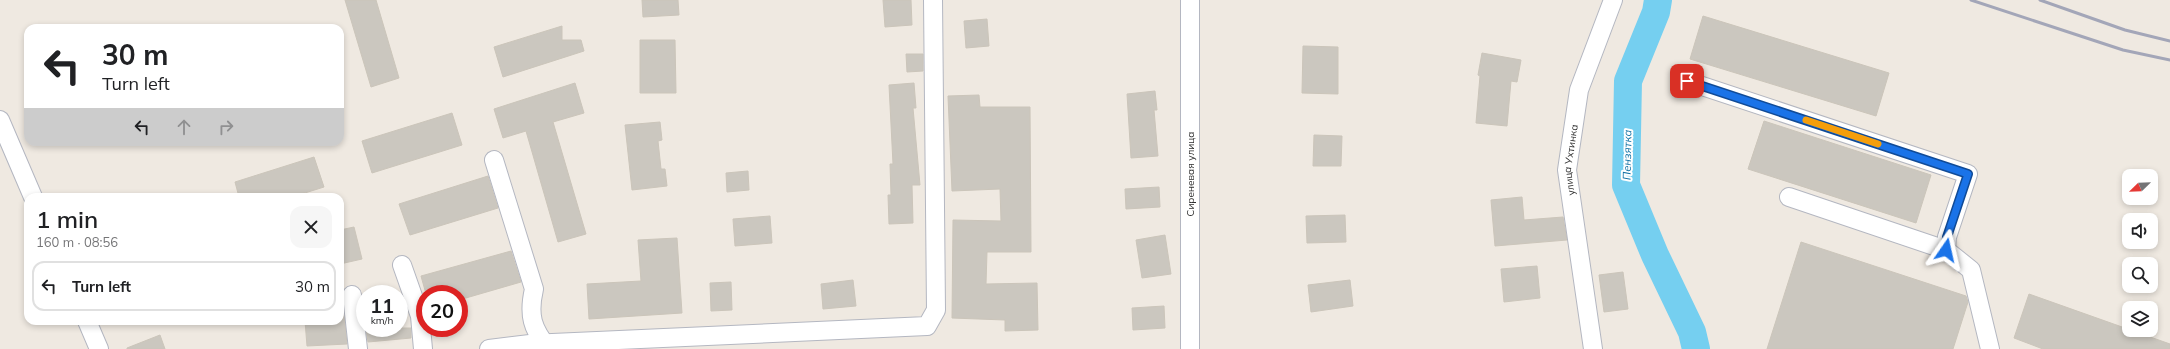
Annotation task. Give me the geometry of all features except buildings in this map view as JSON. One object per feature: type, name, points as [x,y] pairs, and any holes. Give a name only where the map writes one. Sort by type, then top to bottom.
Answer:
[{"type":"street","points":[[490,349],[927,326],[936,310],[933,0]]},
{"type":"street","name":"Сиреневая улица","points":[[1190,0],[1190,349]]},
{"type":"street","name":"улица Ухтинка","points":[[1593,349],[1567,170],[1579,90],[1613,0]]},
{"type":"street","points":[[1687,81],[1968,174],[1947,237],[1946,250]]},
{"type":"street","points":[[0,120],[31,193]]},
{"type":"street","points":[[494,160],[534,289],[531,301],[532,323],[547,346]]},
{"type":"street","points":[[1789,198],[1946,250],[1971,270],[1990,349]]},
{"type":"street","points":[[402,265],[420,316],[423,349]]},
{"type":"street","points":[[352,295],[358,349]]},
{"type":"street","points":[[89,325],[99,349]]},
{"type":"waterway","name":"Пензятка","points":[[1658,0],[1656,12],[1628,81],[1626,185],[1655,255],[1692,332],[1696,349]]},
{"type":"railway","points":[[1971,0],[2123,50],[2170,60]]},
{"type":"railway","points":[[2040,0],[2125,30],[2170,41]]},
{"type":"slow traffic","points":[[1806,120],[1878,144]]},
{"type":"route","points":[[1687,81],[1968,174],[1947,237],[1946,250]]}]
